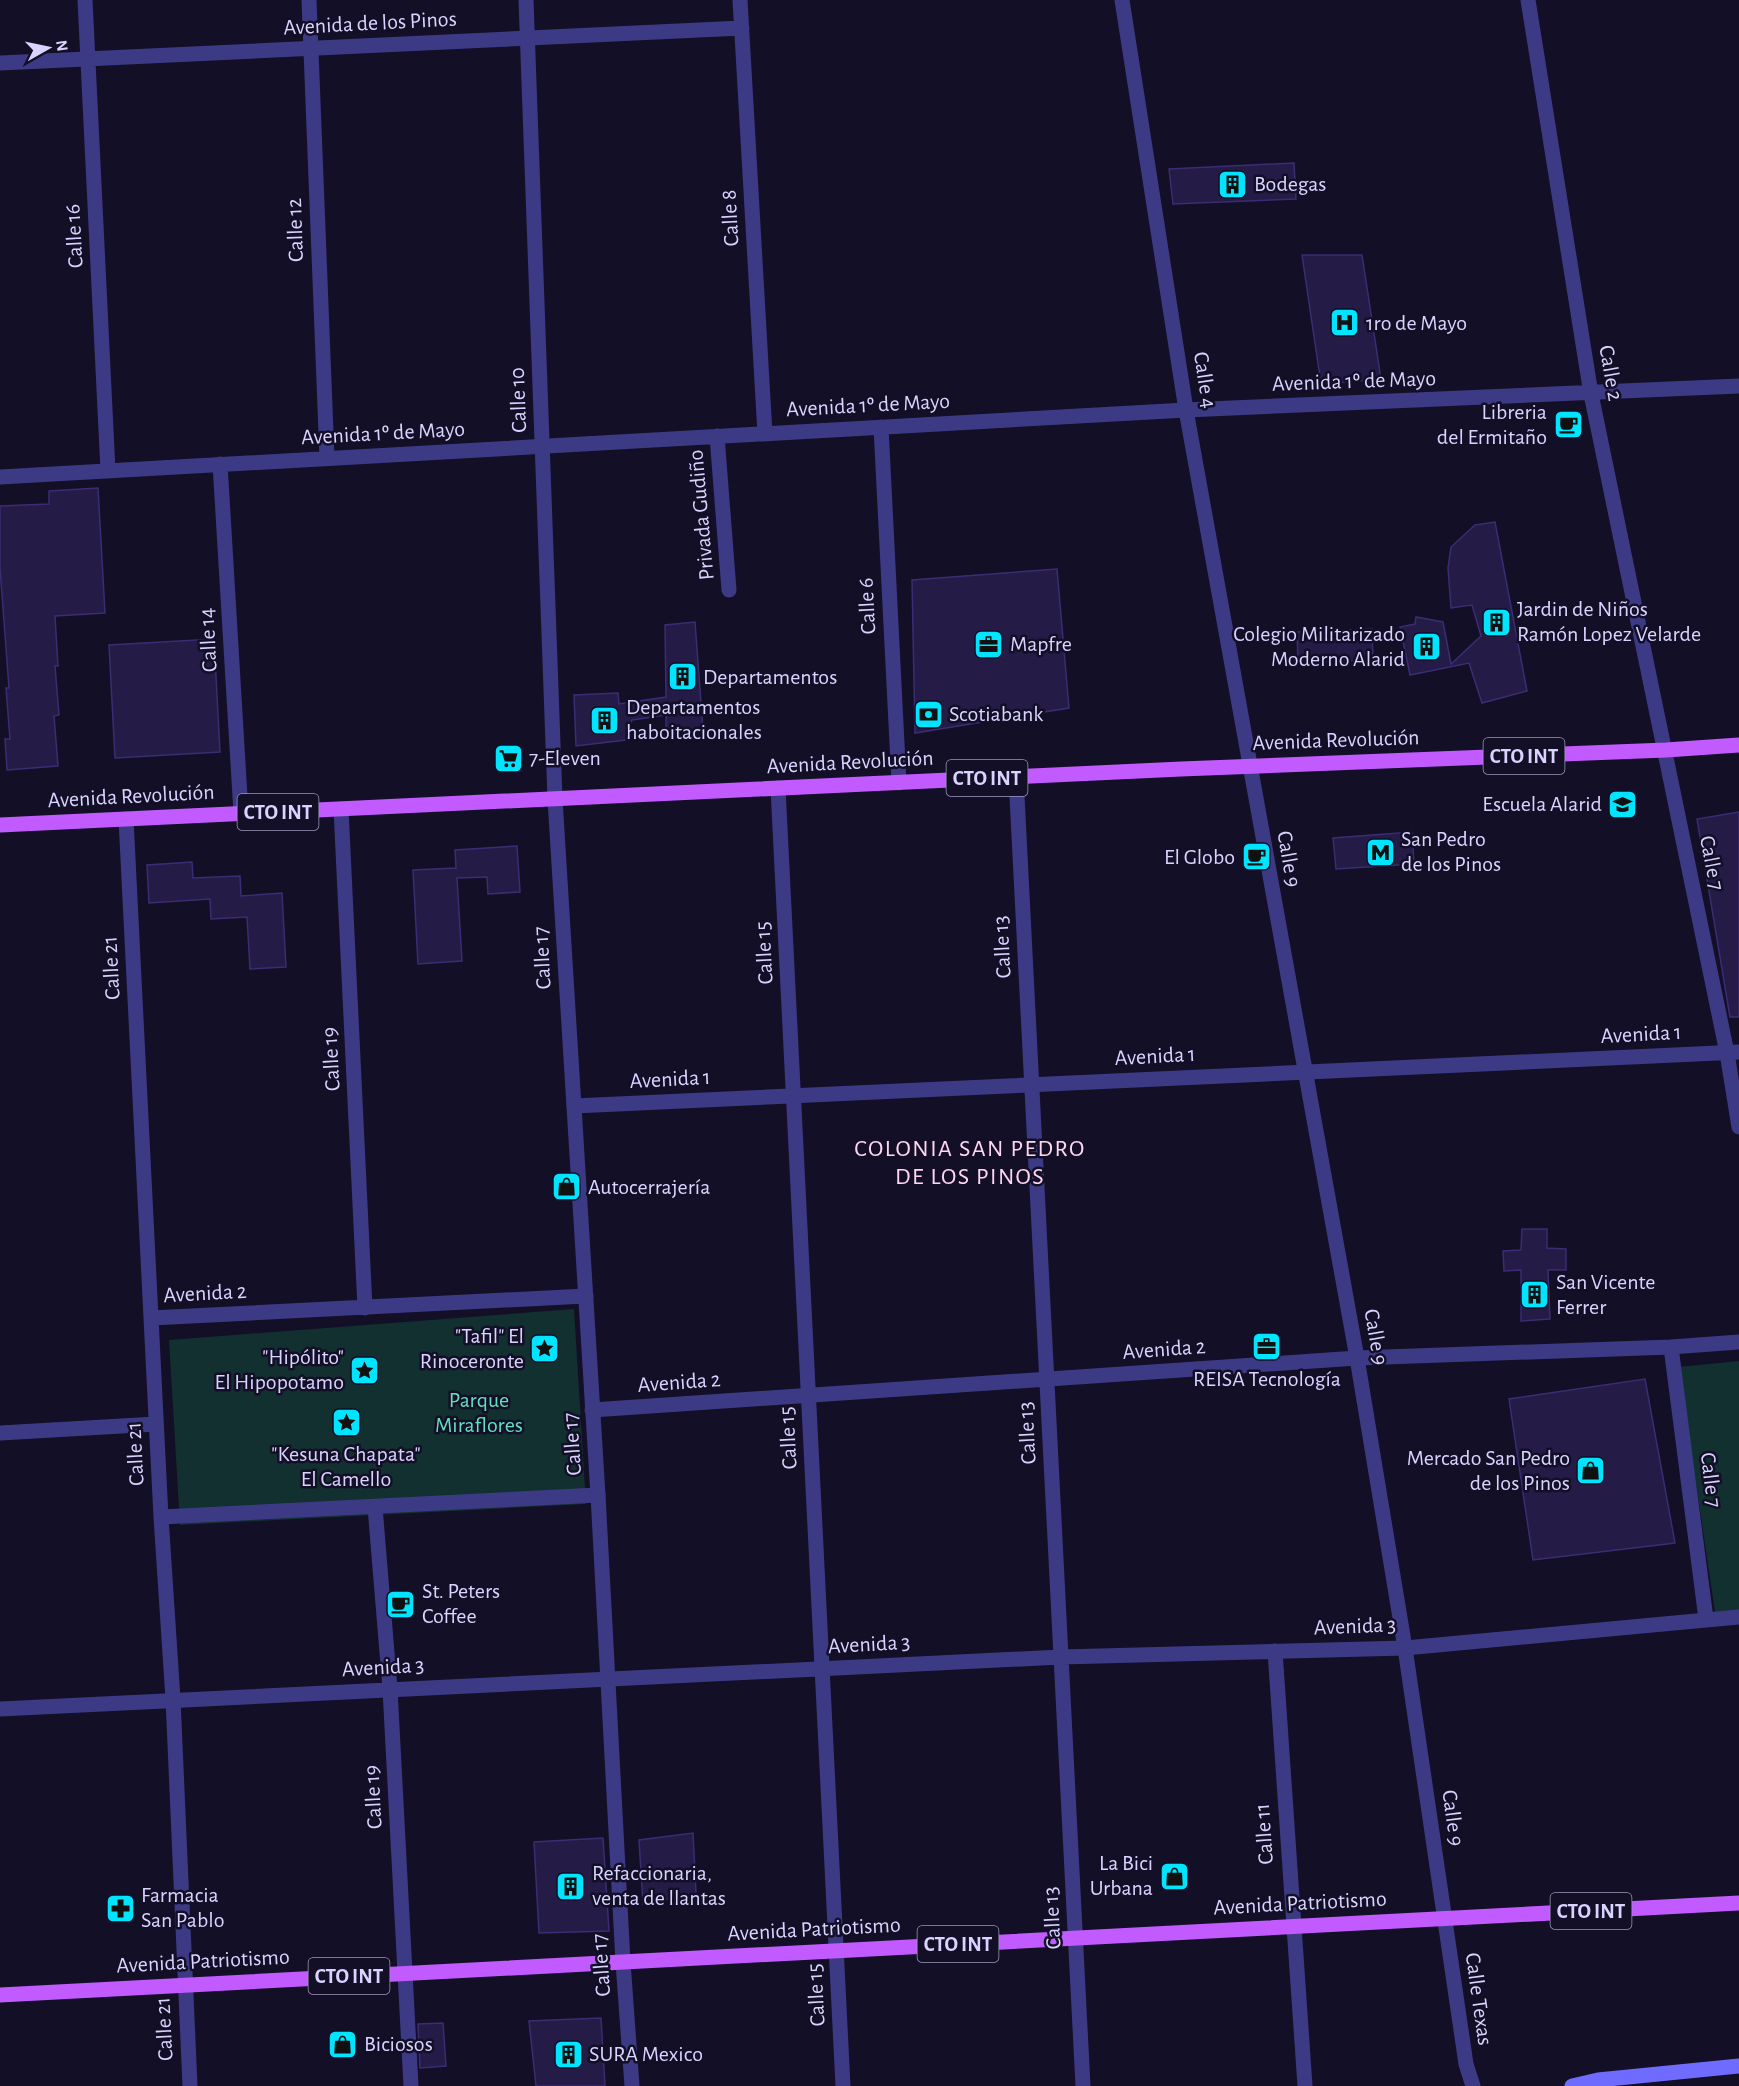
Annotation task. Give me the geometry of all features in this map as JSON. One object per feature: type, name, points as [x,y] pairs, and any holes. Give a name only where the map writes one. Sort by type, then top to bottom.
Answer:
[{"type":"main road","name":"Avenida Revolución","points":[[0,825],[1739,745]]},
{"type":"main road","name":"Avenida Patriotismo","points":[[0,1995],[1739,1903]]},
{"type":"main road","points":[[1572,2086],[1598,2080],[1739,2066]]},
{"type":"street","name":"Calle 16","points":[[85,0],[108,471]]},
{"type":"street","name":"Calle 12","points":[[309,0],[327,458]]},
{"type":"street","name":"Calle 10","points":[[526,0],[555,799]]},
{"type":"street","name":"Calle 8","points":[[740,0],[765,434]]},
{"type":"street","name":"Calle 4","points":[[1122,0],[1186,410],[1249,766]]},
{"type":"street","name":"Calle 2","points":[[1528,0],[1591,394],[1666,750]]},
{"type":"street","name":"Avenida de los Pinos","points":[[0,63],[742,28]]},
{"type":"street","name":"Avenida 1º de Mayo","points":[[0,477],[1186,410],[1739,386]]},
{"type":"street","name":"Calle 6","points":[[881,427],[898,783]]},
{"type":"street","name":"Privada Gudiño","points":[[717,436],[729,590]]},
{"type":"street","name":"Calle 14","points":[[220,464],[241,813]]},
{"type":"street","name":"Calle 7","points":[[1666,750],[1733,1052],[1739,1127]]},
{"type":"street","name":"Calle 9","points":[[1249,766],[1357,1359],[1405,1648],[1444,1918]]},
{"type":"street","name":"Calle 13","points":[[1016,777],[1083,2086]]},
{"type":"street","name":"Calle 15","points":[[778,788],[843,2086]]},
{"type":"street","name":"Calle 17","points":[[555,799],[632,2086]]},
{"type":"street","name":"Calle 19","points":[[342,809],[365,1308]]},
{"type":"street","name":"Calle 21","points":[[126,819],[190,2086]]},
{"type":"street","name":"Avenida 1","points":[[574,1106],[1733,1052]]},
{"type":"street","name":"Avenida 2","points":[[151,1318],[586,1296]]},
{"type":"street","name":"Avenida 2","points":[[592,1410],[1357,1359],[1671,1347],[1739,1342]]},
{"type":"street","name":"Calle 7","points":[[1671,1347],[1706,1619]]},
{"type":"street","points":[[0,1433],[156,1424]]},
{"type":"street","points":[[161,1516],[598,1496]]},
{"type":"street","name":"Calle 19","points":[[375,1507],[390,1689],[411,2086]]},
{"type":"street","name":"Avenida 3","points":[[0,1709],[1061,1657],[1405,1648],[1739,1617]]},
{"type":"street","name":"Calle 11","points":[[1275,1651],[1305,2086]]},
{"type":"street","name":"Calle Texas","points":[[1444,1918],[1466,2064],[1473,2086]]},
{"type":"green space","name":"Parque Miraflores","points":[[574,1309],[586,1504],[180,1525],[169,1340]]},
{"type":"green space","points":[[1739,1361],[1739,1611],[1715,1612],[1679,1367]]},
{"type":"building","name":"Bodegas","points":[[1294,163],[1296,199],[1173,204],[1169,169]]},
{"type":"building","points":[[1302,255],[1362,255],[1381,379],[1321,384]]},
{"type":"building","points":[[98,488],[105,613],[55,616],[58,666],[55,666],[59,715],[54,716],[58,766],[7,770],[5,739],[10,739],[6,688],[9,688],[0,568],[0,506],[49,504],[49,491]]},
{"type":"building","name":"Jardin de Niños Ramón Lopez Velarde","points":[[1495,522],[1527,691],[1482,703],[1469,663],[1410,675],[1400,627],[1415,624],[1416,617],[1443,622],[1451,664],[1481,636],[1472,605],[1451,608],[1448,568],[1451,547],[1475,525]]},
{"type":"building","name":"Mapfre","points":[[1057,569],[1069,708],[915,733],[912,580]]},
{"type":"building","points":[[695,622],[703,730],[666,731],[666,715],[632,720],[626,740],[576,746],[574,695],[618,693],[619,704],[666,697],[665,625]]},
{"type":"building","points":[[1372,629],[1373,660],[1298,663],[1297,632]]},
{"type":"building","points":[[214,639],[220,752],[115,758],[109,645]]},
{"type":"building","points":[[1739,812],[1739,1017],[1730,1017],[1697,819]]},
{"type":"building","points":[[1412,832],[1414,864],[1336,869],[1333,838]]},
{"type":"building","points":[[517,846],[520,892],[488,894],[487,877],[457,878],[462,961],[418,964],[413,870],[456,868],[455,850]]},
{"type":"building","points":[[192,862],[193,878],[240,876],[241,896],[282,893],[286,967],[250,969],[247,917],[211,919],[210,899],[149,903],[147,865]]},
{"type":"building","name":"San Vicente Ferrer","points":[[1522,1229],[1547,1229],[1547,1248],[1566,1249],[1566,1270],[1548,1270],[1550,1319],[1521,1321],[1521,1270],[1504,1271],[1503,1251],[1521,1250]]},
{"type":"building","name":"Mercado San Pedro de los Pinos","points":[[1645,1379],[1675,1543],[1533,1560],[1509,1399]]},
{"type":"building","points":[[693,1833],[696,1893],[643,1904],[639,1840]]},
{"type":"building","name":"Refaccionaria, venta de llantas","points":[[603,1838],[609,1931],[539,1933],[534,1842]]},
{"type":"building","name":"SURA Mexico","points":[[601,2018],[605,2086],[536,2086],[529,2021]]},
{"type":"building","points":[[443,2023],[446,2066],[420,2068],[418,2024]]},
{"type":"place","name":"Bodegas","points":[[1233,184]]},
{"type":"place","name":"1ro de Mayo","points":[[1345,323]]},
{"type":"place","name":"Libreria del Ermitaño","points":[[1568,425]]},
{"type":"place","name":"Jardin de Niños Ramón Lopez Velarde","points":[[1496,622]]},
{"type":"place","name":"Mapfre","points":[[989,644]]},
{"type":"place","name":"Colegio Militarizado Moderno Alarid","points":[[1426,647]]},
{"type":"place","name":"Departamentos","points":[[682,677]]},
{"type":"place","name":"Scotiabank","points":[[928,714]]},
{"type":"place","name":"Departamentos haboitacionales","points":[[605,720]]},
{"type":"place","name":"7-Eleven","points":[[508,758]]},
{"type":"place","name":"Escuela Alarid","points":[[1623,804]]},
{"type":"place","name":"San Pedro de los Pinos","points":[[1380,852]]},
{"type":"place","name":"El Globo","points":[[1256,857]]},
{"type":"place","name":"Autocerrajería","points":[[567,1187]]},
{"type":"place","name":"San Vicente Ferrer","points":[[1535,1295]]},
{"type":"place","name":"REISA Tecnología","points":[[1267,1347]]},
{"type":"place","name":"\"Tafil\" El Rinoceronte","points":[[545,1349]]},
{"type":"place","name":"\"Hipólito\" El Hipopotamo","points":[[365,1370]]},
{"type":"place","name":"\"Kesuna Chapata\" El Camello","points":[[346,1422]]},
{"type":"place","name":"Mercado San Pedro de los Pinos","points":[[1591,1471]]},
{"type":"place","name":"St. Peters Coffee","points":[[401,1604]]},
{"type":"place","name":"La Bici Urbana","points":[[1174,1876]]},
{"type":"place","name":"Refaccionaria, venta de llantas","points":[[571,1886]]},
{"type":"place","name":"Farmacia San Pablo","points":[[120,1908]]},
{"type":"place","name":"Biciosos","points":[[343,2044]]},
{"type":"place","name":"SURA Mexico","points":[[568,2054]]},
{"type":"district","name":"COLONIA SAN PEDRO DE LOS PINOS","points":[[970,1163]]}]
